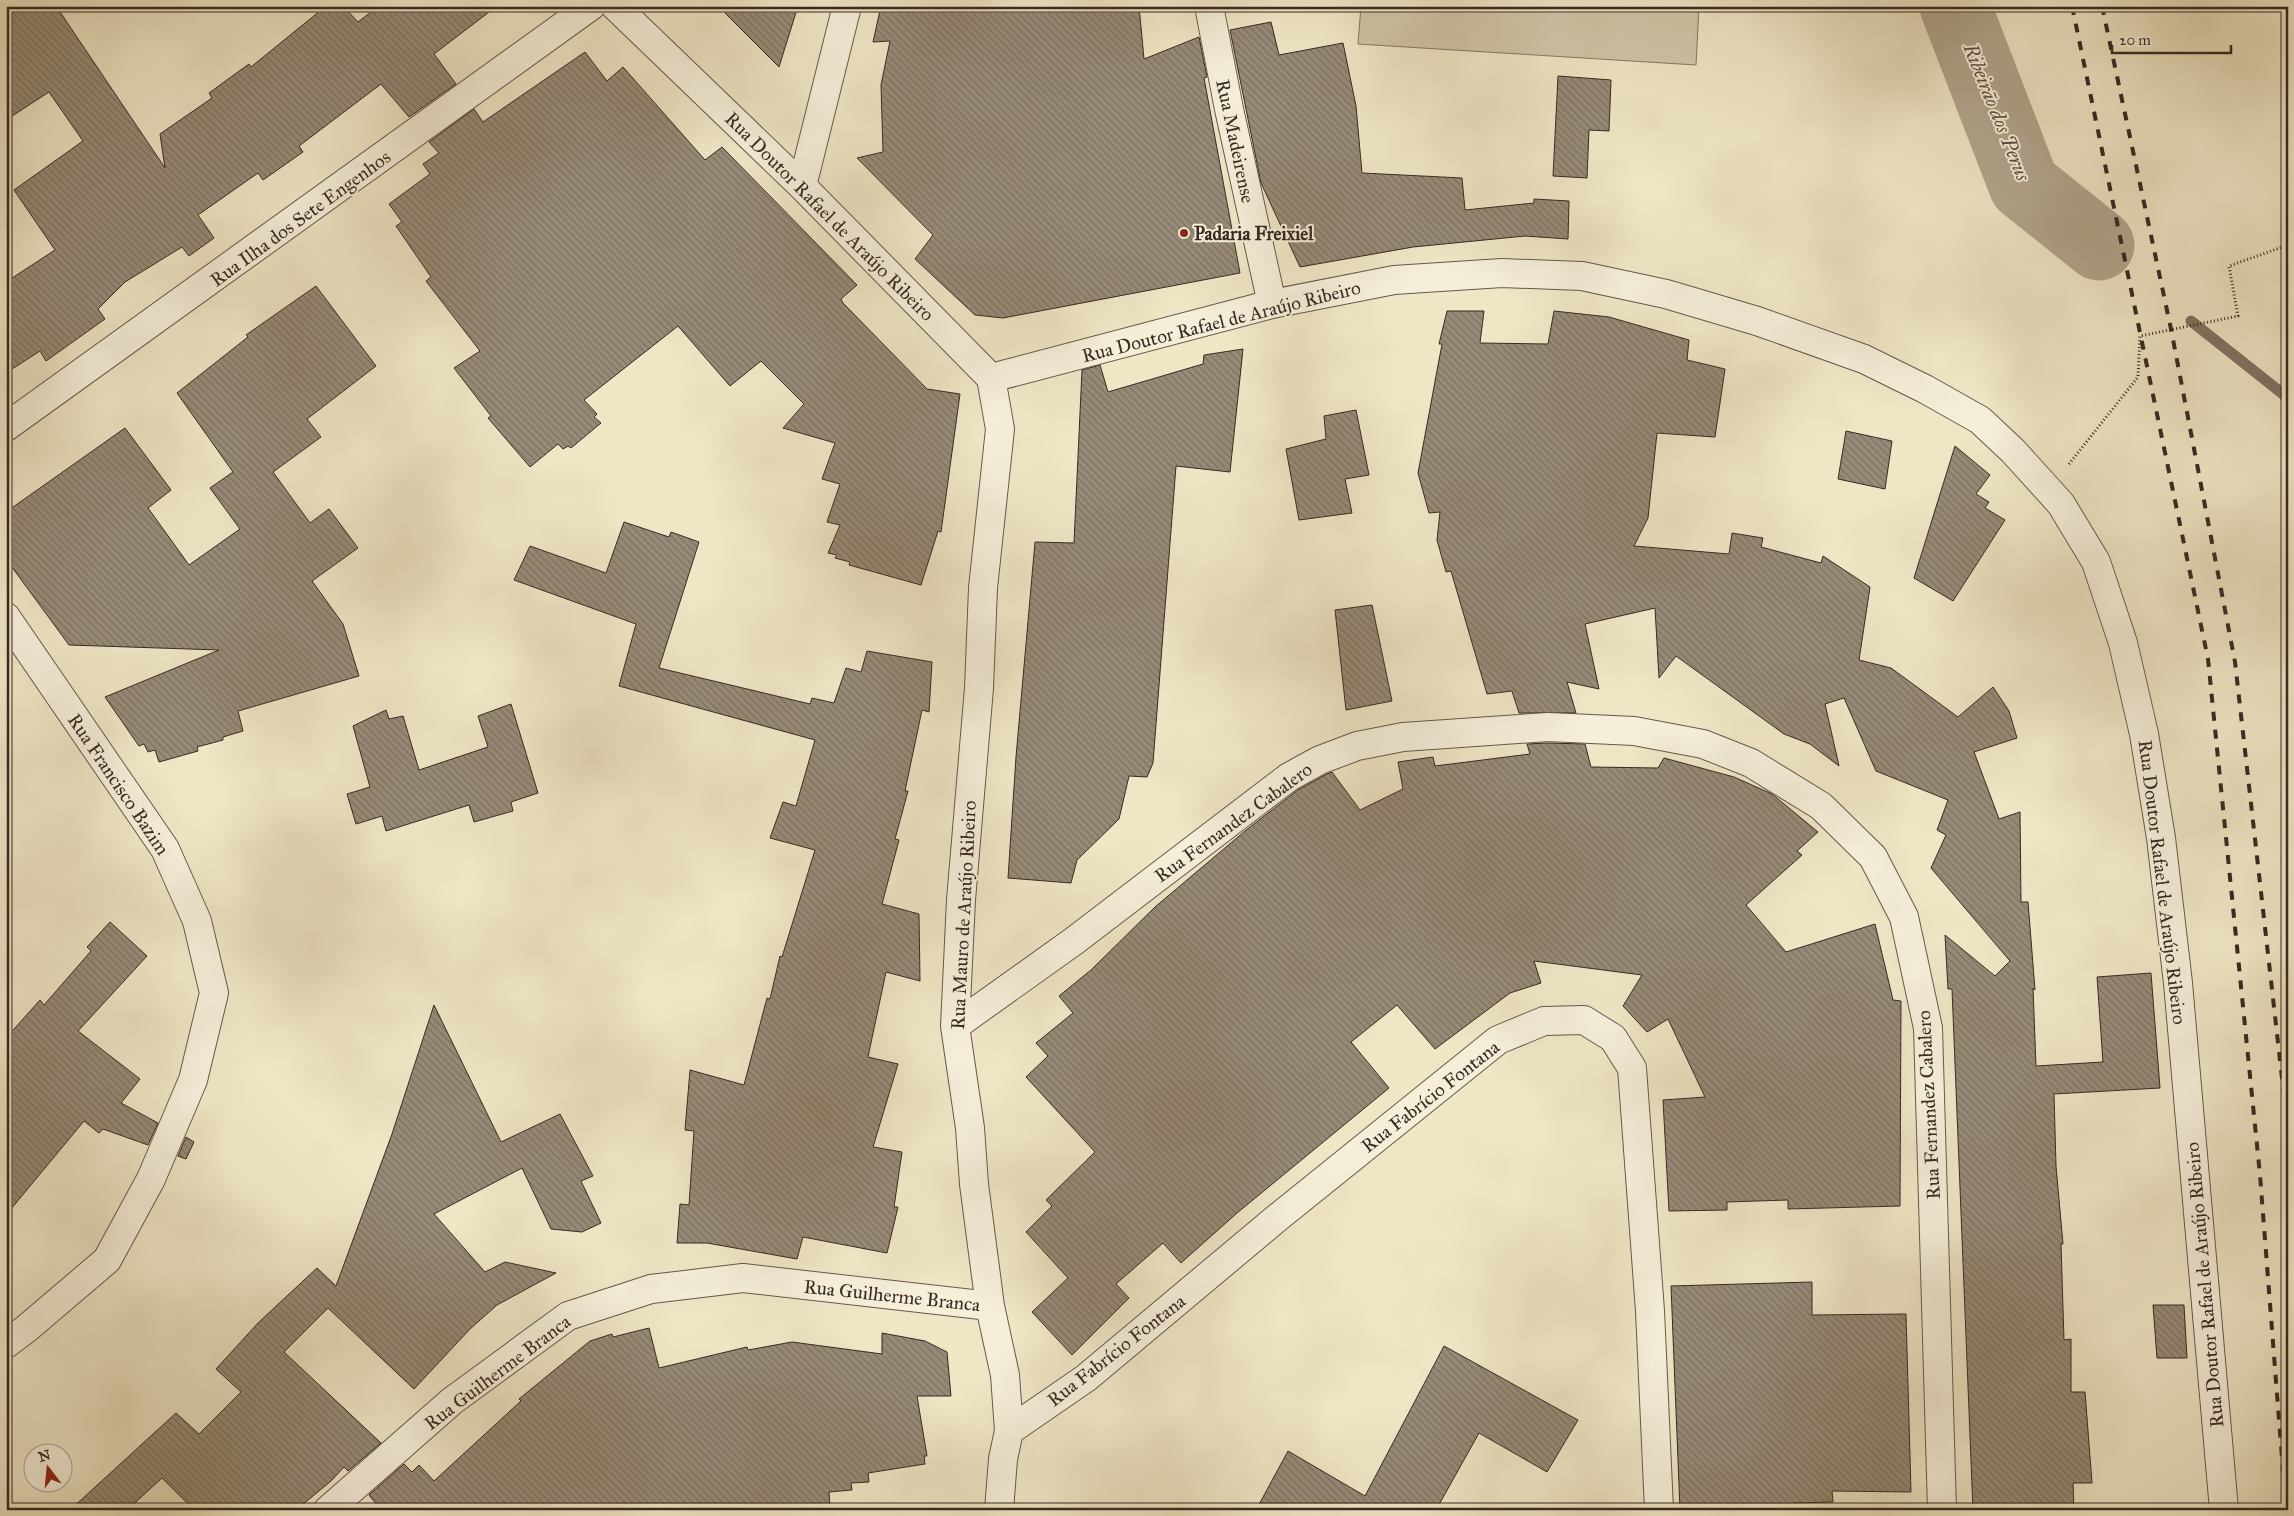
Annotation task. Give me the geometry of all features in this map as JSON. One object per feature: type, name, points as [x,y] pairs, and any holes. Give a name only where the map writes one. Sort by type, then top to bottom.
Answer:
[{"type":"street","name":"Rua Ilha dos Sete Engenhos","points":[[6,427],[591,6]]},
{"type":"street","name":"Rua Doutor Rafael de Araújo Ribeiro","points":[[615,6],[802,186],[991,378],[1272,304],[1394,280],[1502,273],[1582,276],[1666,294],[1757,321],[1855,356],[1925,389],[1980,420],[2013,450],[2061,504],[2096,562],[2123,643],[2144,734],[2161,838],[2178,982],[2224,1510]]},
{"type":"street","points":[[802,186],[847,6]]},
{"type":"street","name":"Rua Madeirense","points":[[1209,6],[1229,109],[1272,304]]},
{"type":"street","name":"Rua Mauro de Araújo Ribeiro","points":[[991,378],[1000,429],[983,588],[979,688],[966,835],[955,1026],[970,1128],[974,1184],[990,1306],[1005,1375],[1009,1431],[999,1510]]},
{"type":"street","name":"Rua Francisco Bazim","points":[[6,617],[165,849],[198,921],[214,993],[194,1080],[151,1179],[107,1260],[6,1344]]},
{"type":"street","name":"Rua Fernandez Cabalero","points":[[955,1026],[1074,941],[1283,782],[1320,760],[1357,746],[1428,734],[1557,727],[1634,731],[1703,744],[1751,763],[1821,806],[1873,857],[1904,917],[1928,1028],[1942,1510]]},
{"type":"street","name":"Rua Fabrício Fontana","points":[[1009,1431],[1086,1378],[1277,1218],[1498,1040],[1544,1021],[1584,1020],[1612,1038],[1632,1068],[1650,1312],[1659,1510]]},
{"type":"street","name":"Rua Guilherme Branca","points":[[328,1510],[452,1401],[568,1316],[652,1289],[743,1278],[990,1306]]},
{"type":"path","points":[[2048,490],[2138,377],[2140,336],[2238,316],[2229,266],[2288,245]]},
{"type":"shaded area","points":[[1361,6],[1699,6],[1696,65],[1358,44]]},
{"type":"building","points":[[6,6],[56,6],[165,168],[160,134],[212,98],[209,93],[249,64],[251,67],[326,6],[343,6],[358,22],[379,6],[497,6],[434,54],[456,84],[409,117],[381,84],[299,146],[303,152],[263,180],[258,173],[198,215],[214,238],[189,256],[182,247],[125,282],[98,309],[105,319],[46,361],[40,351],[6,373],[6,282],[55,250],[14,190],[83,141],[49,92],[6,120]]},
{"type":"building","points":[[718,6],[798,6],[779,67]]},
{"type":"building","points":[[881,6],[1139,6],[1144,59],[1199,37],[1207,77],[1204,78],[1240,273],[1003,318],[975,315],[915,259],[933,235],[857,158],[883,152],[881,85],[890,41],[873,42]]},
{"type":"building","points":[[1271,22],[1279,55],[1343,43],[1356,106],[1362,173],[1462,178],[1465,210],[1534,203],[1534,199],[1569,201],[1568,239],[1525,236],[1413,247],[1300,267],[1261,183],[1230,30]]},
{"type":"building","points":[[585,52],[607,81],[623,67],[705,160],[722,147],[857,285],[841,299],[843,303],[927,389],[960,394],[941,532],[938,531],[921,585],[849,565],[850,562],[835,558],[837,555],[828,553],[840,525],[827,522],[840,484],[822,479],[835,443],[783,428],[804,404],[761,361],[730,386],[678,326],[584,400],[597,414],[594,417],[601,423],[571,448],[568,446],[563,449],[558,444],[530,467],[488,418],[491,416],[454,368],[480,351],[426,281],[431,277],[396,226],[402,222],[389,204],[430,174],[423,164],[439,153],[429,142],[474,109],[483,122]]},
{"type":"building","points":[[1558,76],[1611,80],[1609,131],[1589,130],[1587,178],[1553,176]]},
{"type":"building","points":[[316,286],[376,366],[307,419],[321,437],[273,472],[310,523],[329,509],[358,548],[312,581],[343,624],[359,676],[238,711],[243,731],[223,737],[223,740],[197,747],[198,751],[159,762],[155,750],[148,752],[144,744],[139,746],[105,697],[219,650],[69,645],[6,559],[6,512],[125,428],[171,490],[148,508],[189,565],[240,529],[210,488],[233,472],[177,393],[248,337],[246,335]]},
{"type":"building","points":[[1447,311],[1484,311],[1480,343],[1548,344],[1554,311],[1609,317],[1689,340],[1687,360],[1725,369],[1715,437],[1657,433],[1648,518],[1634,546],[1729,554],[1732,533],[1763,538],[1761,547],[1821,563],[1823,556],[1870,587],[1859,660],[1891,668],[1958,717],[1993,687],[2009,711],[2017,738],[1974,752],[1999,819],[2020,812],[2021,902],[2028,902],[2035,990],[2033,988],[2036,1066],[2103,1062],[2097,977],[2151,973],[2160,1088],[2054,1094],[2056,1166],[2063,1244],[2061,1244],[2064,1340],[2071,1339],[2071,1392],[2085,1392],[2092,1483],[2073,1483],[2074,1510],[1973,1510],[1952,989],[1948,989],[1945,935],[1995,976],[2010,961],[1931,868],[1946,835],[1937,830],[1948,800],[1876,771],[1844,698],[1825,704],[1839,766],[1810,744],[1784,734],[1676,656],[1659,678],[1655,608],[1585,624],[1599,689],[1567,682],[1576,713],[1519,713],[1512,691],[1487,694],[1451,571],[1446,572],[1437,540],[1440,512],[1429,513],[1418,473],[1442,344],[1439,344]]},
{"type":"building","points":[[1243,349],[1230,472],[1176,466],[1153,763],[1147,777],[1129,776],[1119,819],[1077,860],[1071,883],[1008,878],[1016,757],[1035,542],[1074,543],[1082,370],[1100,365],[1108,392],[1203,364],[1204,355]]},
{"type":"building","points":[[1356,410],[1369,475],[1345,479],[1352,513],[1299,520],[1286,449],[1326,439],[1324,416]]},
{"type":"building","points":[[1846,431],[1892,441],[1885,489],[1838,479]]},
{"type":"building","points":[[1955,446],[1990,475],[1976,494],[1989,502],[1985,508],[2005,520],[1953,601],[1914,578]]},
{"type":"building","points":[[624,522],[669,537],[671,532],[699,542],[659,668],[810,704],[812,698],[834,703],[846,668],[861,672],[867,651],[932,662],[929,712],[922,710],[905,791],[908,791],[895,839],[899,840],[882,904],[919,914],[920,981],[886,972],[868,1057],[898,1064],[873,1147],[902,1152],[894,1207],[898,1207],[887,1253],[803,1237],[797,1259],[707,1243],[677,1243],[680,1204],[689,1205],[694,1131],[685,1130],[690,1070],[744,1085],[767,998],[770,999],[780,956],[782,957],[815,850],[770,838],[783,802],[796,806],[815,740],[619,686],[636,624],[514,580],[530,546],[606,573]]},
{"type":"building","points":[[1372,605],[1392,701],[1346,710],[1335,610]]},
{"type":"building","points":[[511,704],[538,793],[511,802],[513,811],[474,822],[469,805],[386,831],[382,816],[356,824],[347,794],[370,787],[353,726],[386,710],[389,719],[403,716],[419,770],[488,747],[478,716]]},
{"type":"building","points":[[1527,744],[1585,744],[1591,767],[1658,768],[1664,758],[1734,777],[1772,794],[1818,832],[1797,851],[1802,855],[1746,905],[1786,952],[1875,924],[1893,1000],[1901,1001],[1900,1206],[1788,1209],[1788,1200],[1727,1202],[1727,1210],[1669,1211],[1663,1100],[1705,1097],[1668,1019],[1647,1032],[1623,1006],[1642,975],[1534,961],[1541,983],[1510,993],[1435,1049],[1397,1005],[1351,1042],[1389,1088],[1237,1213],[1181,1263],[1163,1243],[1116,1284],[1129,1298],[1072,1355],[1032,1312],[1068,1278],[1026,1232],[1052,1206],[1046,1200],[1095,1152],[1026,1077],[1048,1056],[1036,1043],[1073,1013],[1059,996],[1091,970],[1155,907],[1245,831],[1298,790],[1327,774],[1332,772],[1360,810],[1403,789],[1398,762],[1433,757],[1435,766],[1467,762],[1530,754]]},
{"type":"building","points":[[110,922],[147,956],[78,1031],[140,1079],[121,1103],[158,1123],[148,1145],[103,1129],[99,1133],[84,1121],[6,1215],[6,1038],[40,1000],[44,1005],[91,951],[87,947]]},
{"type":"building","points":[[434,1005],[501,1142],[560,1114],[593,1176],[581,1181],[601,1223],[582,1232],[551,1229],[522,1168],[434,1214],[485,1272],[505,1262],[556,1273],[497,1305],[470,1329],[414,1389],[328,1308],[284,1352],[381,1443],[348,1471],[344,1467],[331,1481],[296,1510],[194,1510],[162,1478],[127,1510],[70,1510],[176,1413],[199,1434],[241,1392],[216,1369],[258,1323],[317,1268],[336,1286],[392,1134]]},
{"type":"building","points":[[186,1137],[194,1142],[186,1159],[178,1156]]},
{"type":"building","points":[[1812,1282],[1812,1315],[1906,1314],[1911,1492],[1832,1491],[1833,1502],[1795,1503],[1796,1510],[1680,1510],[1671,1286]]},
{"type":"building","points":[[2153,1305],[2184,1305],[2187,1358],[2157,1358]]},
{"type":"building","points":[[649,1328],[659,1368],[747,1347],[748,1350],[792,1342],[882,1354],[882,1333],[925,1341],[947,1352],[951,1396],[917,1396],[927,1456],[924,1456],[925,1464],[868,1473],[869,1482],[851,1483],[852,1490],[829,1492],[830,1510],[381,1510],[369,1495],[404,1464],[412,1472],[419,1465],[434,1481],[521,1401],[519,1399],[590,1341],[612,1334],[613,1337]]},
{"type":"building","points":[[1444,1346],[1578,1420],[1547,1472],[1479,1433],[1436,1510],[1256,1510],[1288,1451],[1365,1496]]},
{"type":"waterway","name":"Ribeirão dos Perus","points":[[1955,6],[2024,185],[2099,245]]},
{"type":"waterway","name":"Ribeirão dos Perus","points":[[2191,321],[2288,398]]},
{"type":"railway","points":[[2072,6],[2208,659],[2260,1175],[2286,1510]]},
{"type":"railway","points":[[2102,6],[2171,329],[2235,662],[2288,1131]]},
{"type":"place","name":"Padaria Freixiel","points":[[1184,233]]}]
